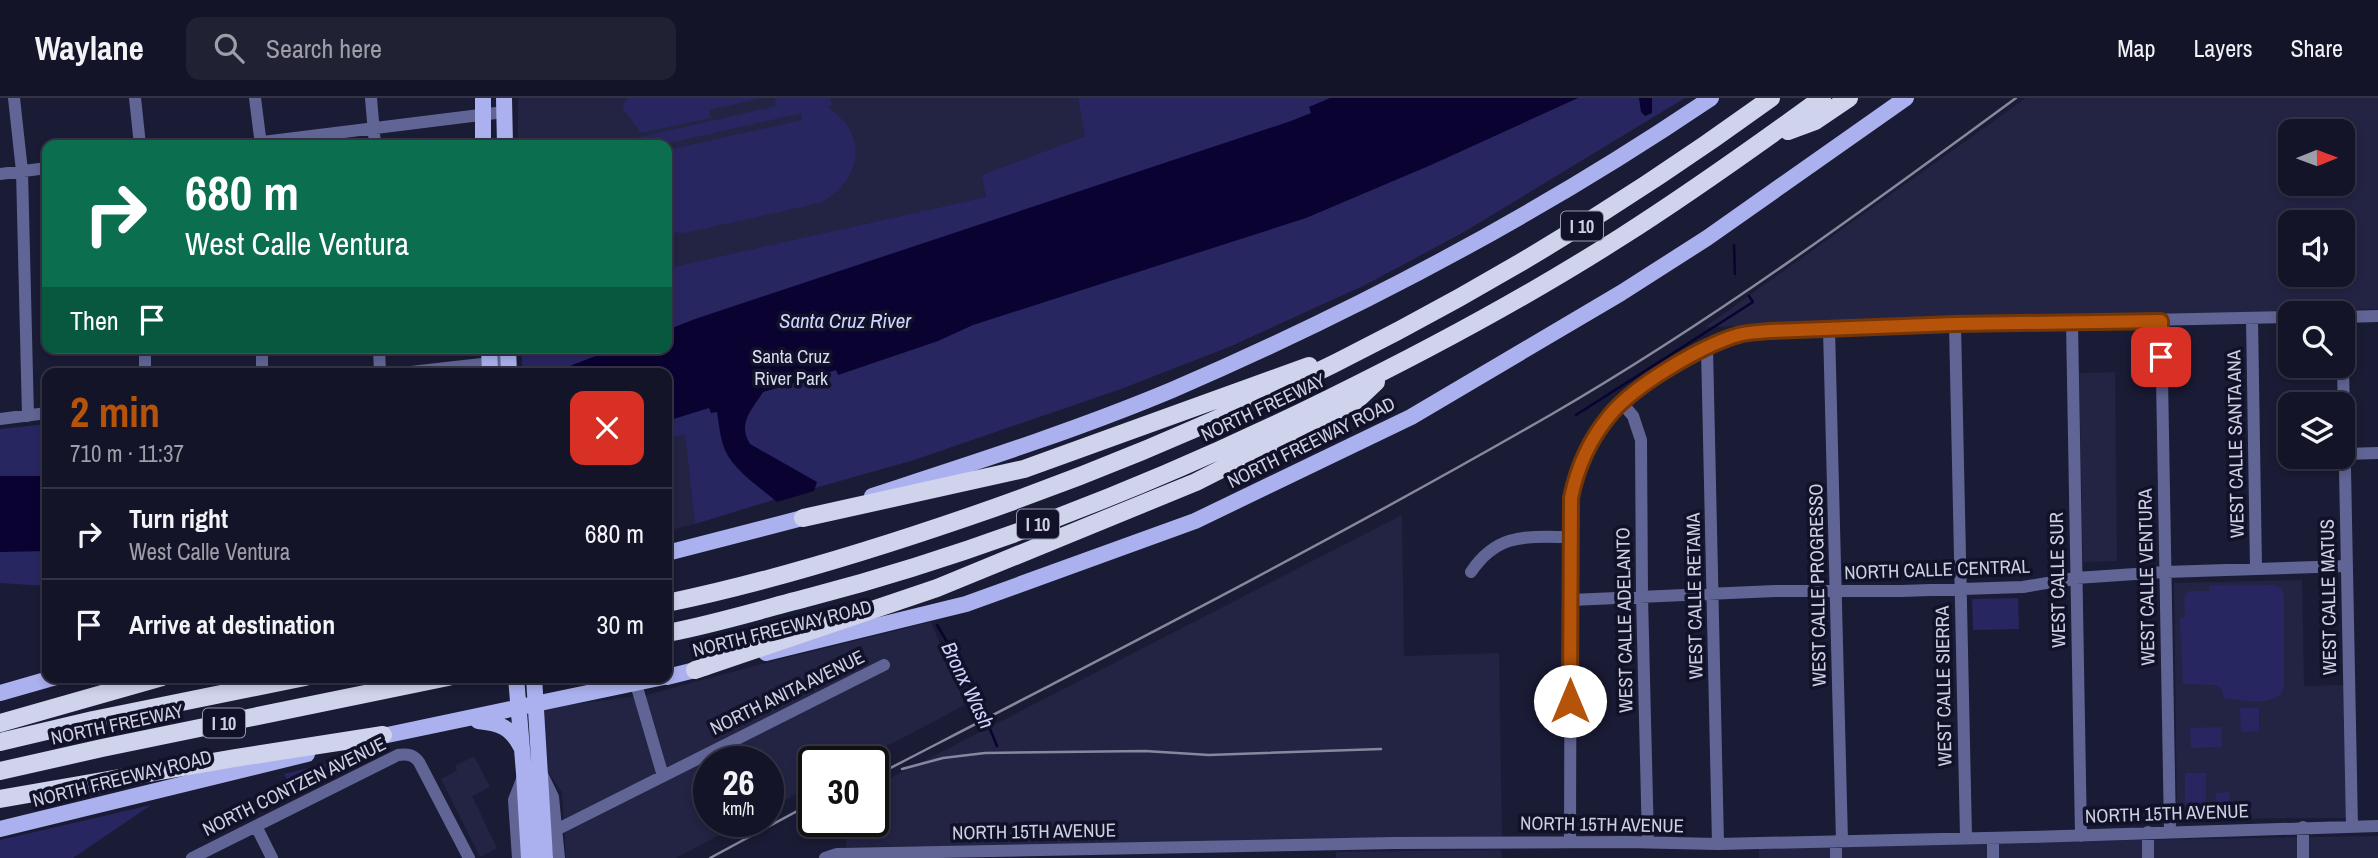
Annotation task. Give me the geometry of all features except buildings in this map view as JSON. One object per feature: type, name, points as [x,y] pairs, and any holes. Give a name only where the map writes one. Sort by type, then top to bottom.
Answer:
[{"type":"highway","name":"NORTH FREEWAY","points":[[672,602],[860,554],[1065,484],[1227,415],[1385,339],[1563,238],[1651,182],[1771,98]]},
{"type":"highway","name":"NORTH FREEWAY","points":[[672,632],[868,581],[980,546],[1138,486],[1237,444],[1392,368],[1570,269],[1656,215],[1822,98]]},
{"type":"highway","points":[[1768,138],[1815,121],[1849,98]]},
{"type":"highway","points":[[803,519],[1024,468],[1385,339]]},
{"type":"highway","points":[[695,670],[937,588],[1196,482],[1357,400],[1392,368]]},
{"type":"highway","points":[[0,723],[141,683]]},
{"type":"highway","name":"NORTH FREEWAY","points":[[0,741],[275,683]]},
{"type":"highway","name":"NORTH FREEWAY","points":[[0,771],[419,683]]},
{"type":"highway","points":[[0,799],[383,735]]},
{"type":"main road","points":[[483,98],[483,140]]},
{"type":"main road","points":[[672,552],[803,519],[1043,440],[1170,390],[1290,337],[1417,275],[1657,135],[1711,98]]},
{"type":"main road","name":"NORTH FREEWAY ROAD","points":[[672,676],[966,604],[1195,521],[1411,417],[1621,293],[1739,217],[1906,98]]},
{"type":"main road","points":[[504,105],[505,140]]},
{"type":"main road","points":[[0,693],[42,681]]},
{"type":"main road","points":[[516,683],[522,749]]},
{"type":"main road","points":[[521,856],[533,772],[534,683]]},
{"type":"main road","name":"NORTH FREEWAY ROAD","points":[[0,829],[383,735],[640,683]]},
{"type":"main road","points":[[463,720],[496,723],[508,728],[517,738],[533,772],[545,858]]},
{"type":"street","points":[[14,98],[22,171],[28,416]]},
{"type":"street","points":[[135,98],[139,140]]},
{"type":"street","points":[[255,98],[260,140]]},
{"type":"street","points":[[371,98],[375,140]]},
{"type":"street","points":[[294,140],[483,115],[504,105]]},
{"type":"street","points":[[0,174],[42,169]]},
{"type":"street","points":[[2355,317],[2378,316]]},
{"type":"street","points":[[1570,842],[1571,498],[1585,453],[1621,402],[1670,368],[1740,334],[1955,324],[2278,317]]},
{"type":"street","name":"WEST CALLE SANTA ANA","points":[[2252,318],[2256,569]]},
{"type":"street","name":"WEST CALLE VENTURA","points":[[2161,321],[2170,832]]},
{"type":"street","name":"WEST CALLE SUR","points":[[2072,323],[2081,836]]},
{"type":"street","name":"WEST CALLE SIERRA","points":[[1955,324],[1966,837]]},
{"type":"street","name":"WEST CALLE PROGRESSO","points":[[1829,329],[1837,592],[1839,841],[1836,858]]},
{"type":"street","name":"WEST CALLE RETAMA","points":[[1707,348],[1718,844]]},
{"type":"street","points":[[438,368],[508,361]]},
{"type":"street","name":"WEST CALLE ADELANTO","points":[[1621,402],[1633,416],[1641,440],[1648,842]]},
{"type":"street","points":[[0,419],[42,414]]},
{"type":"street","points":[[2355,454],[2378,453]]},
{"type":"street","name":"WEST CALLE MATUS","points":[[2345,469],[2352,827]]},
{"type":"street","points":[[1471,572],[1491,549],[1504,542],[1528,537],[1571,537]]},
{"type":"street","name":"NORTH CALLE CENTRAL","points":[[1570,600],[1775,591],[2023,587],[2076,578],[2165,572],[2346,566]]},
{"type":"street","name":"NORTH ANITA AVENUE","points":[[558,829],[884,665]]},
{"type":"street","points":[[636,684],[663,776]]},
{"type":"street","name":"NORTH CONTZEN AVENUE","points":[[192,858],[398,755],[413,756],[419,762],[469,858]]},
{"type":"street","points":[[533,772],[553,797],[559,858]]},
{"type":"street","points":[[256,826],[272,858]]},
{"type":"street","name":"NORTH 15TH AVENUE","points":[[825,858],[833,855],[1570,842],[1718,844],[2378,826]]},
{"type":"street","points":[[2303,827],[2303,858]]},
{"type":"street","points":[[2148,832],[2148,858]]},
{"type":"street","points":[[1993,838],[1993,858]]},
{"type":"street","points":[[1681,844],[1681,858]]},
{"type":"street","points":[[505,858],[521,856]]},
{"type":"shaded area","points":[[518,98],[1078,98],[1085,136],[983,175],[986,197],[672,267],[672,140],[518,140]]},
{"type":"shaded area","points":[[2026,98],[2378,98],[2378,309],[2355,310],[2355,301],[2278,301],[2278,312],[1705,327]]},
{"type":"shaded area","points":[[2115,372],[2117,561],[2083,562],[2079,373]]},
{"type":"shaded area","points":[[685,433],[695,524],[672,530],[672,437]]},
{"type":"shaded area","points":[[1402,515],[1404,656],[1499,653],[1502,840],[846,847],[846,837],[889,837],[889,779]]},
{"type":"shaded area","points":[[2302,580],[2304,686],[2345,685],[2348,818],[2177,819],[2174,583]]},
{"type":"shaded area","points":[[931,622],[965,705],[887,746],[798,746],[798,793],[784,801],[784,746],[693,746],[693,837],[716,837],[676,858],[566,858],[562,792],[548,771],[542,708],[646,695]]},
{"type":"shaded area","points":[[474,756],[490,787],[472,796],[497,848],[480,857],[441,779],[457,771],[455,766]]},
{"type":"shaded area","points":[[2378,836],[2378,858],[1759,858],[1759,846]]},
{"type":"shaded area","points":[[1501,850],[1502,858],[1336,858],[1336,852]]},
{"type":"green space","points":[[628,98],[761,98],[709,110],[711,118],[641,133],[622,107]]},
{"type":"green space","points":[[775,98],[830,98],[832,105],[827,107],[841,118],[855,143],[852,170],[844,183],[819,203],[685,233],[672,232],[672,149],[802,120],[802,113],[672,142],[672,140],[632,139],[776,106]]},
{"type":"green space","name":"Santa Cruz River Park","points":[[1078,98],[1685,98],[1464,232],[1365,285],[1229,347],[1121,389],[914,460],[695,524],[685,434],[672,438],[672,368],[523,368],[521,354],[672,354],[672,267],[986,197],[982,175],[1085,136]]},
{"type":"green space","points":[[42,425],[42,586],[0,583],[0,429]]},
{"type":"green space","points":[[2275,585],[2282,589],[2284,597],[2284,685],[2281,694],[2269,700],[2246,701],[2224,698],[2217,685],[2183,684],[2180,618],[2185,618],[2184,597],[2189,591],[2209,591],[2209,586]]},
{"type":"green space","points":[[2018,598],[2019,629],[1973,630],[1972,599]]},
{"type":"green space","points":[[2240,708],[2259,708],[2259,731],[2241,732]]},
{"type":"green space","points":[[2221,727],[2222,747],[2191,748],[2190,728]]},
{"type":"green space","points":[[392,747],[295,796],[284,774]]},
{"type":"green space","points":[[2185,773],[2206,773],[2206,805],[2185,805]]},
{"type":"green space","points":[[2229,792],[2230,811],[2224,811],[2216,804],[2216,793]]},
{"type":"green space","points":[[151,805],[73,858],[0,858],[0,840]]},
{"type":"water","name":"Santa Cruz River","points":[[1330,98],[1578,98],[1306,218],[973,325],[938,341],[838,375],[836,370],[763,392],[746,423],[746,436],[750,444],[817,482],[814,491],[777,502],[741,472],[729,458],[722,441],[717,412],[711,413],[709,408],[672,419],[672,368],[565,368],[601,354],[672,354],[672,328],[695,319],[1291,121],[1311,113],[1309,107]]},
{"type":"water","points":[[1639,98],[1652,98],[1652,113],[1645,116],[1641,112]]},
{"type":"water","points":[[0,476],[42,476],[42,551],[0,552]]},
{"type":"waterway","points":[[1734,245],[1735,274]]},
{"type":"waterway","points":[[1576,415],[1753,302],[1749,296]]},
{"type":"waterway","name":"Bronx Wash","points":[[937,625],[970,684],[997,746]]},
{"type":"railway","points":[[889,769],[1300,554],[1552,414],[1672,341],[1730,302],[1846,222],[2016,98]]},
{"type":"railway","points":[[902,769],[943,758],[985,753],[1145,751],[1209,755],[1381,749]]},
{"type":"railway","points":[[710,858],[798,811]]},
{"type":"route","points":[[1570,701],[1571,498],[1578,469],[1585,453],[1612,412],[1623,400],[1670,368],[1740,334],[1955,324],[2161,321],[2161,357]]}]
